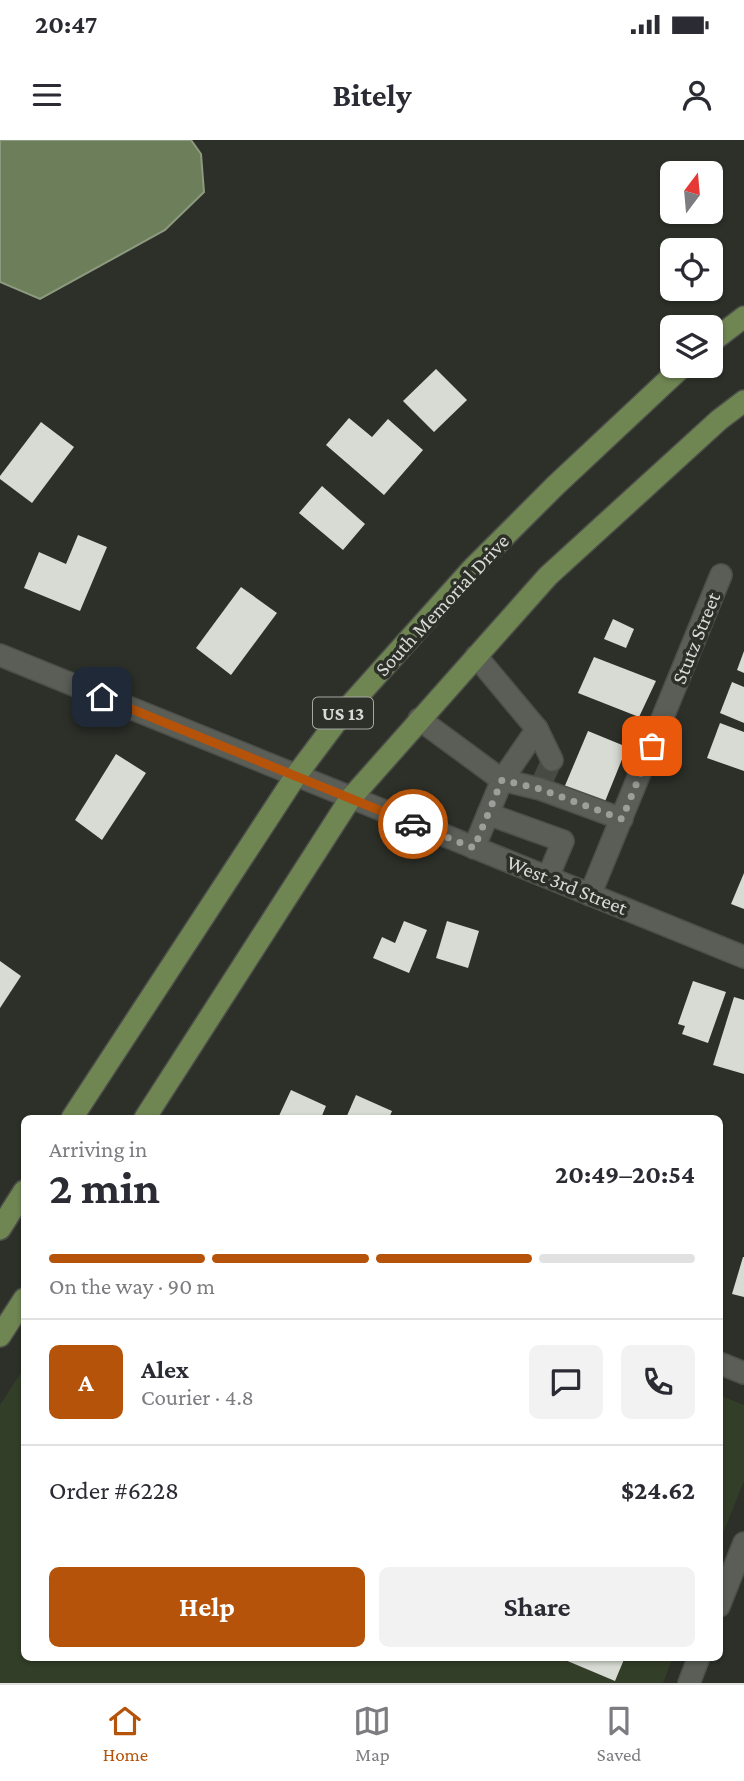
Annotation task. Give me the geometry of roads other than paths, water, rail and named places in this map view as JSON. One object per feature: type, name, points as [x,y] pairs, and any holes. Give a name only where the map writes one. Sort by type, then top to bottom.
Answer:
[{"type":"main road","points":[[723,332],[744,317]]},
{"type":"main road","name":"South Memorial Drive","points":[[74,1115],[295,777],[343,713],[472,569],[566,475],[670,378]]},
{"type":"main road","name":"US 13","points":[[147,1115],[350,799],[548,576],[719,420],[744,401]]},
{"type":"main road","points":[[0,1229],[21,1196]]},
{"type":"main road","points":[[0,1336],[21,1304]]},
{"type":"street","name":"Stutz Street","points":[[590,895],[721,575]]},
{"type":"street","name":"West 3rd Street","points":[[0,655],[744,957]]},
{"type":"street","points":[[476,656],[537,729],[552,760]]},
{"type":"street","points":[[419,719],[502,780],[541,785],[622,819]]},
{"type":"street","points":[[474,848],[502,780],[537,729]]},
{"type":"street","points":[[488,814],[563,841],[548,877]]},
{"type":"street","points":[[723,1365],[744,1373]]},
{"type":"street","points":[[723,1596],[744,1543]]},
{"type":"street","points":[[689,1683],[697,1661]]},
{"type":"tunnel","points":[[543,780],[552,760]]}]
